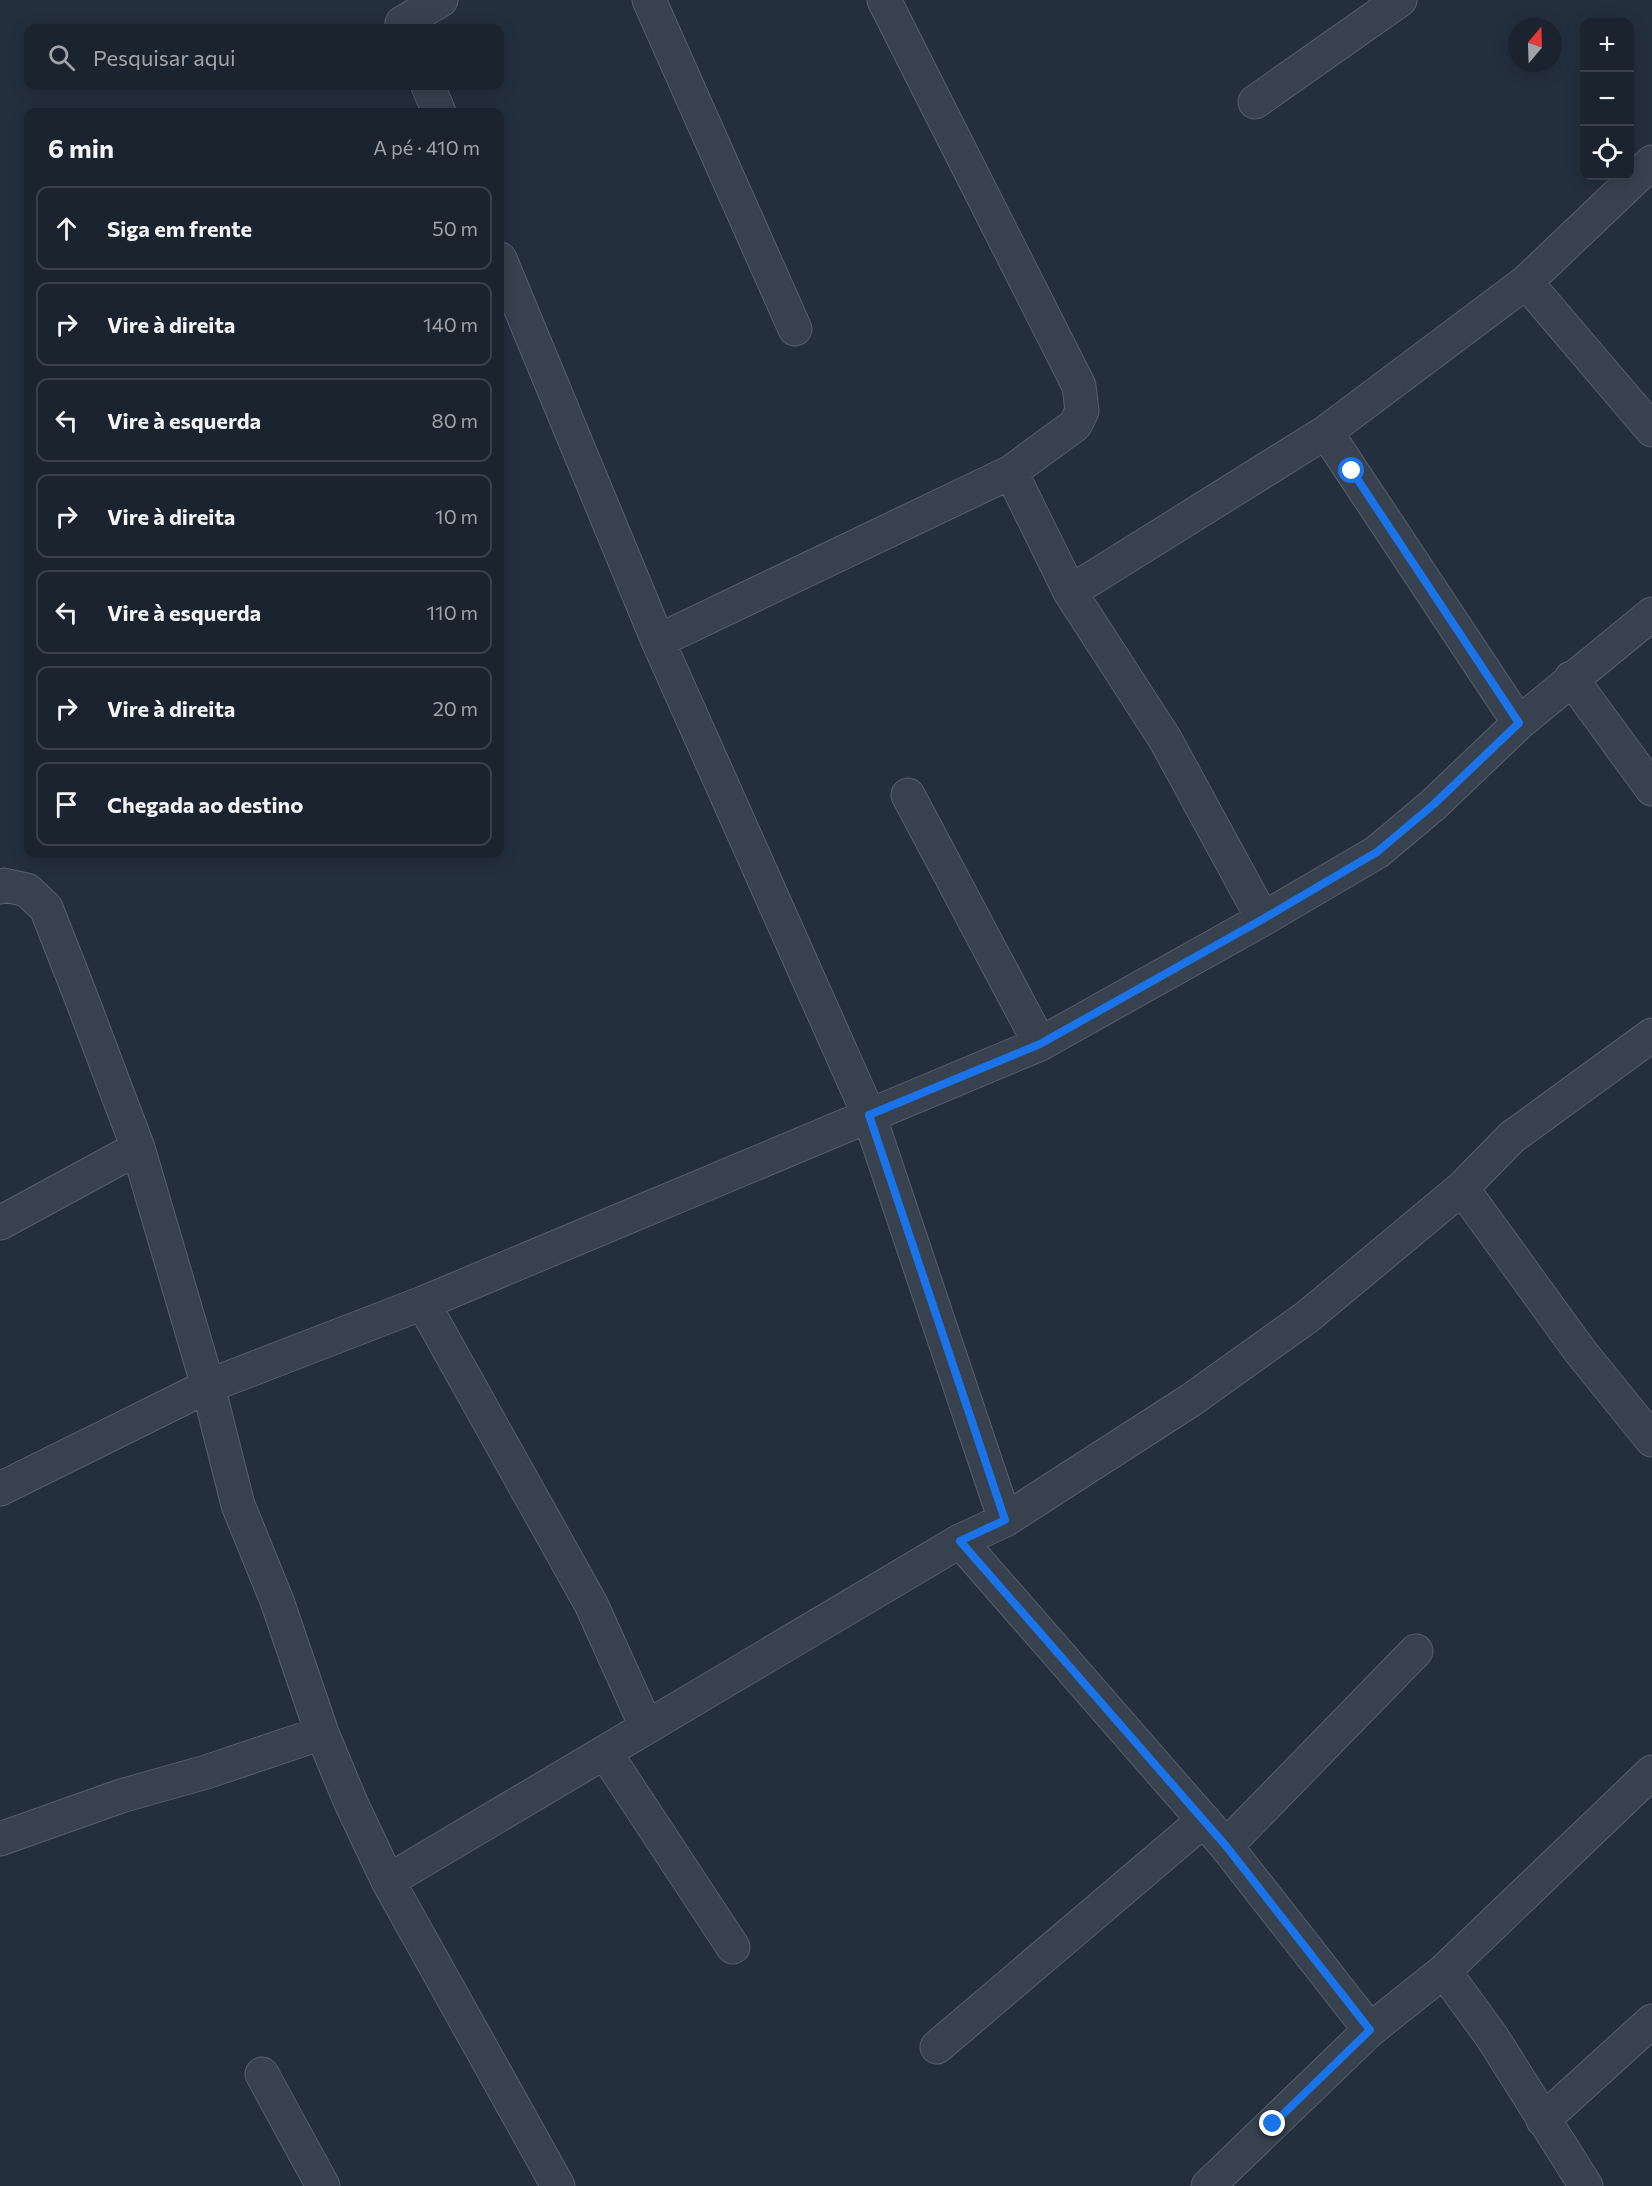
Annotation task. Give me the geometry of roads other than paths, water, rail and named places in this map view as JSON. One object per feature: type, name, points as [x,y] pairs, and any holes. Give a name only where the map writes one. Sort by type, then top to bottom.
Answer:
[{"type":"street","points":[[399,17],[441,0]]},
{"type":"street","points":[[649,0],[795,329]]},
{"type":"street","points":[[658,641],[1011,472],[1075,425],[1082,411],[1082,397],[884,0]]},
{"type":"street","points":[[1255,102],[1400,0]]},
{"type":"street","points":[[430,90],[437,108]]},
{"type":"street","points":[[1070,591],[1326,432],[1526,282],[1652,162]]},
{"type":"street","points":[[504,269],[658,641],[869,1115],[1005,1520]]},
{"type":"street","points":[[1526,282],[1652,430]]},
{"type":"street","points":[[1326,432],[1519,723]]},
{"type":"street","points":[[1011,472],[1070,591],[1165,739],[1263,919]]},
{"type":"street","points":[[0,1489],[208,1386],[423,1303],[1040,1044],[1377,852],[1433,805],[1519,723],[1571,678],[1652,614]]},
{"type":"street","points":[[1571,678],[1652,789]]},
{"type":"street","points":[[908,795],[1040,1044]]},
{"type":"street","points":[[0,887],[4,885],[27,890],[46,908],[138,1148],[208,1386],[238,1505],[278,1601],[322,1733],[351,1803],[388,1881],[558,2186]]},
{"type":"street","points":[[388,1881],[606,1754],[646,1726],[960,1541],[1005,1520],[1191,1400],[1306,1317],[1462,1188],[1512,1137],[1652,1035]]},
{"type":"street","points":[[0,1223],[138,1148]]},
{"type":"street","points":[[1462,1188],[1580,1351],[1652,1440]]},
{"type":"street","points":[[423,1303],[591,1604],[646,1726]]},
{"type":"street","points":[[960,1541],[1226,1846],[1370,2030]]},
{"type":"street","points":[[1226,1846],[1416,1651]]},
{"type":"street","points":[[0,1839],[120,1796],[206,1772],[322,1733]]},
{"type":"street","points":[[606,1754],[733,1947]]},
{"type":"street","points":[[1208,2186],[1370,2030],[1444,1971],[1652,1772]]},
{"type":"street","points":[[937,2047],[1204,1820]]},
{"type":"street","points":[[1444,1971],[1492,2037],[1586,2186]]},
{"type":"street","points":[[1544,2120],[1652,2021]]},
{"type":"street","points":[[262,2074],[323,2186]]}]
